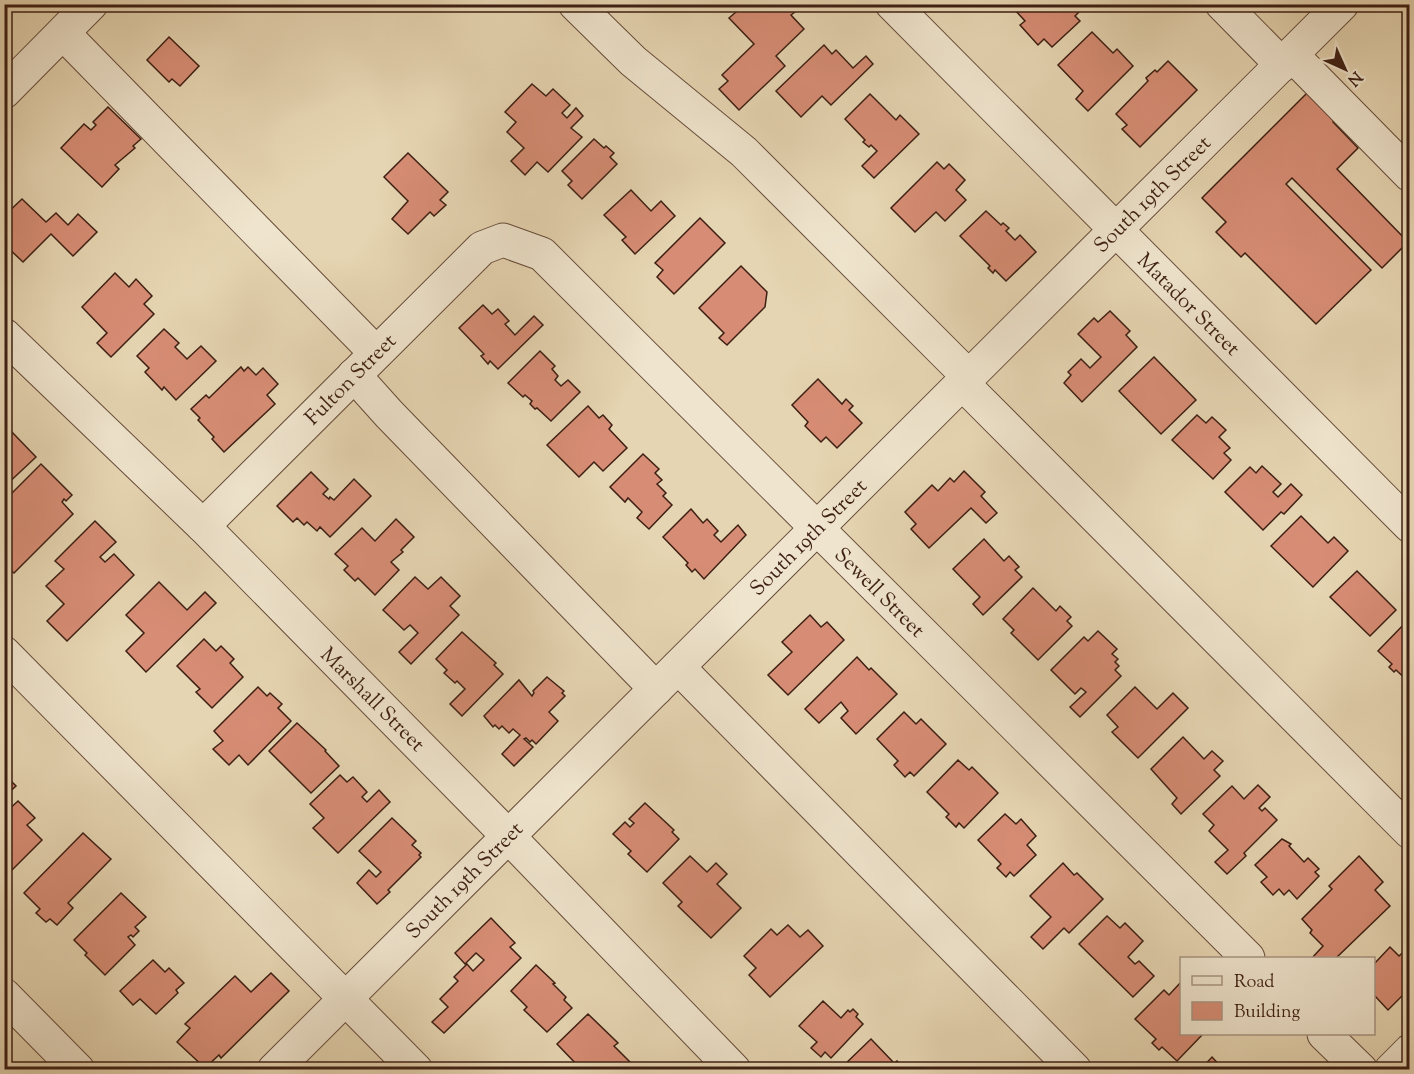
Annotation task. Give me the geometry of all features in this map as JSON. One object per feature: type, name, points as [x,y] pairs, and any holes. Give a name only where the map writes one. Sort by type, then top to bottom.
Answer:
[{"type":"street","points":[[575,4],[633,61],[744,152],[1410,832]]},
{"type":"street","name":"Matador Street","points":[[892,4],[1410,526]]},
{"type":"street","points":[[1222,4],[1287,60],[1410,175]]},
{"type":"street","name":"South 19th Street","points":[[274,1070],[1342,4]]},
{"type":"street","points":[[4,92],[90,5]]},
{"type":"street","points":[[63,33],[365,364],[389,414],[1075,1070]]},
{"type":"street","name":"Fulton Street","points":[[202,526],[482,248],[503,240]]},
{"type":"street","name":"Sewell Street","points":[[503,240],[542,254],[1247,957]]},
{"type":"street","name":"Marshall Street","points":[[4,335],[202,526],[508,836],[734,1070]]},
{"type":"street","points":[[4,653],[416,1070]]},
{"type":"street","points":[[4,995],[78,1070]]},
{"type":"street","points":[[1325,1035],[1361,1070]]},
{"type":"street","points":[[1391,1070],[1410,1051]]},
{"type":"building","points":[[732,4],[788,4],[795,12],[791,15],[804,29],[776,56],[785,66],[739,110],[719,89],[728,81],[722,75],[754,44],[729,18],[736,12],[730,6]]},
{"type":"building","points":[[1019,4],[1072,4],[1079,12],[1075,16],[1080,21],[1052,47],[1044,39],[1038,45],[1020,25],[1025,21],[1014,9]]},
{"type":"building","points":[[1092,32],[1113,53],[1117,49],[1133,66],[1088,111],[1076,99],[1083,91],[1058,65]]},
{"type":"building","points":[[169,37],[199,66],[180,86],[172,79],[169,82],[147,60]]},
{"type":"building","points":[[824,45],[832,54],[836,50],[853,68],[866,56],[873,64],[831,105],[822,96],[801,117],[776,91]]},
{"type":"building","points":[[1168,61],[1197,90],[1140,147],[1122,129],[1127,125],[1116,114],[1148,81],[1146,78],[1155,70],[1157,72]]},
{"type":"building","points":[[532,84],[546,96],[553,89],[570,105],[562,113],[567,118],[576,108],[583,116],[571,128],[582,137],[548,172],[537,162],[525,175],[511,161],[524,148],[507,132],[516,122],[505,112]]},
{"type":"building","points":[[1310,90],[1337,117],[1333,122],[1358,148],[1337,169],[1408,242],[1382,268],[1292,178],[1286,184],[1371,270],[1316,324],[1245,253],[1241,257],[1216,232],[1226,222],[1202,198]]},
{"type":"building","points":[[870,94],[896,120],[900,115],[919,134],[874,178],[862,166],[877,151],[871,145],[869,147],[863,142],[865,140],[845,119]]},
{"type":"building","points":[[108,107],[141,139],[133,146],[135,148],[115,165],[119,169],[102,187],[61,148],[84,124],[91,130],[96,125],[93,122]]},
{"type":"building","points":[[594,139],[614,153],[610,157],[617,164],[582,199],[568,185],[572,181],[562,171]]},
{"type":"building","points":[[408,153],[448,192],[440,200],[446,205],[434,216],[430,212],[408,234],[392,219],[408,201],[384,177]]},
{"type":"building","points":[[937,162],[944,169],[949,164],[965,180],[956,190],[966,200],[945,221],[936,212],[915,232],[891,208]]},
{"type":"building","points":[[631,190],[651,211],[661,201],[675,216],[635,254],[622,240],[626,237],[604,215]]},
{"type":"building","points":[[22,199],[46,222],[56,213],[68,225],[78,214],[97,232],[73,256],[51,234],[23,262],[4,244],[4,216]]},
{"type":"building","points":[[986,211],[1001,225],[1003,223],[1009,228],[1006,231],[1015,240],[1020,235],[1036,252],[1006,281],[995,270],[993,273],[988,268],[990,266],[960,236]]},
{"type":"building","points":[[700,218],[725,243],[674,294],[657,277],[663,270],[655,263]]},
{"type":"building","points":[[741,266],[767,292],[765,307],[727,345],[719,338],[724,333],[699,308]]},
{"type":"building","points":[[115,273],[129,287],[136,279],[152,296],[144,304],[154,314],[111,357],[97,343],[107,333],[82,307]]},
{"type":"building","points":[[483,305],[492,314],[498,309],[509,321],[505,324],[515,335],[534,316],[543,325],[498,369],[490,361],[488,364],[481,356],[484,354],[459,328]]},
{"type":"building","points":[[1110,311],[1130,331],[1126,335],[1137,347],[1082,402],[1064,383],[1071,375],[1068,372],[1081,359],[1090,368],[1101,357],[1078,334],[1094,318],[1098,322]]},
{"type":"building","points":[[164,329],[179,343],[175,347],[187,359],[201,346],[216,361],[176,400],[164,387],[162,390],[145,372],[149,368],[137,356]]},
{"type":"building","points":[[540,351],[555,366],[552,369],[558,376],[555,380],[561,386],[568,380],[580,392],[551,421],[530,404],[532,401],[525,395],[523,397],[508,383]]},
{"type":"building","points":[[1154,357],[1196,400],[1161,434],[1119,391]]},
{"type":"building","points":[[241,367],[244,371],[248,367],[256,375],[263,368],[278,384],[267,395],[275,404],[224,452],[191,409],[206,395],[209,398]]},
{"type":"building","points":[[818,379],[842,404],[846,399],[853,406],[849,410],[862,423],[837,448],[826,437],[821,442],[805,426],[808,422],[792,405]]},
{"type":"building","points":[[588,406],[599,418],[603,415],[612,425],[609,429],[627,448],[603,471],[594,462],[579,477],[547,445]]},
{"type":"building","points":[[1197,415],[1206,423],[1212,417],[1226,430],[1219,437],[1230,448],[1224,453],[1231,460],[1213,479],[1172,440]]},
{"type":"building","points":[[10,430],[36,457],[4,487],[4,435]]},
{"type":"building","points":[[643,454],[659,469],[655,473],[662,480],[657,484],[666,493],[663,496],[672,505],[649,529],[637,518],[642,512],[628,498],[625,502],[610,487]]},
{"type":"building","points":[[41,464],[72,495],[62,502],[73,514],[14,573],[4,564],[4,501]]},
{"type":"building","points":[[1262,466],[1281,484],[1273,492],[1278,497],[1291,484],[1302,495],[1284,514],[1281,512],[1263,530],[1225,492],[1250,467],[1256,473]]},
{"type":"building","points":[[964,471],[985,492],[981,496],[997,513],[986,523],[971,508],[929,548],[911,529],[916,524],[905,512],[932,485],[938,491],[950,478],[954,482]]},
{"type":"building","points":[[311,472],[328,489],[323,494],[329,499],[330,497],[334,500],[354,479],[371,496],[330,537],[320,527],[317,531],[307,522],[304,525],[297,518],[293,522],[277,506]]},
{"type":"building","points":[[691,509],[703,523],[707,519],[718,531],[714,535],[721,542],[738,525],[746,535],[704,579],[695,569],[692,572],[686,565],[688,563],[663,537]]},
{"type":"building","points":[[1301,516],[1328,543],[1334,537],[1348,551],[1313,587],[1271,546]]},
{"type":"building","points":[[396,519],[414,537],[401,550],[403,552],[391,562],[399,570],[375,595],[358,578],[355,581],[344,570],[348,566],[335,554],[362,528],[375,541]]},
{"type":"building","points":[[95,521],[116,542],[100,557],[105,562],[114,554],[134,575],[67,641],[47,621],[64,604],[46,586],[64,569],[55,561]]},
{"type":"building","points":[[984,539],[1004,561],[1009,556],[1019,567],[1015,570],[1022,577],[983,615],[973,604],[980,597],[953,569]]},
{"type":"building","points":[[1357,571],[1396,610],[1370,636],[1330,597]]},
{"type":"building","points":[[415,577],[428,589],[441,577],[460,596],[450,606],[459,615],[411,664],[399,652],[418,633],[410,625],[404,630],[383,610]]},
{"type":"building","points":[[159,582],[187,610],[205,592],[216,603],[146,672],[126,651],[144,633],[126,615]]},
{"type":"building","points":[[1033,588],[1056,611],[1060,606],[1071,617],[1067,621],[1072,626],[1038,660],[1011,633],[1014,630],[1003,619]]},
{"type":"building","points":[[810,615],[821,627],[827,622],[844,640],[788,695],[768,675],[792,652],[782,642]]},
{"type":"building","points":[[1408,620],[1410,622],[1410,683],[1396,670],[1394,672],[1389,667],[1392,664],[1378,651]]},
{"type":"building","points":[[1098,631],[1117,649],[1112,654],[1118,659],[1115,662],[1119,666],[1115,670],[1121,676],[1080,717],[1070,707],[1086,692],[1081,688],[1075,694],[1051,670],[1084,637],[1088,641]]},
{"type":"building","points":[[462,632],[496,663],[494,665],[503,674],[462,716],[450,704],[465,689],[444,673],[447,670],[436,659]]},
{"type":"building","points":[[204,639],[216,651],[221,646],[234,659],[230,663],[243,677],[212,708],[196,692],[200,689],[177,666]]},
{"type":"building","points":[[857,657],[897,694],[856,734],[841,718],[848,711],[841,702],[819,723],[805,709]]},
{"type":"building","points":[[547,677],[564,691],[562,693],[565,696],[549,712],[558,721],[536,744],[532,740],[530,742],[524,739],[533,747],[514,766],[502,754],[520,735],[513,729],[509,733],[502,726],[499,729],[495,725],[493,727],[484,716],[519,680],[532,696],[533,691]]},
{"type":"building","points":[[258,687],[267,696],[270,693],[282,704],[278,708],[291,721],[248,765],[239,755],[229,765],[213,749],[223,741],[214,731]]},
{"type":"building","points":[[1135,687],[1157,709],[1173,693],[1188,708],[1138,758],[1112,732],[1118,727],[1107,715]]},
{"type":"building","points":[[904,712],[916,724],[921,719],[946,744],[914,776],[910,772],[905,777],[894,765],[898,761],[877,739]]},
{"type":"building","points":[[297,723],[326,750],[339,766],[311,793],[269,751]]},
{"type":"building","points":[[1183,737],[1204,759],[1212,751],[1223,761],[1214,770],[1220,776],[1181,814],[1172,804],[1177,798],[1151,769]]},
{"type":"building","points":[[958,760],[969,770],[972,767],[998,793],[964,828],[959,823],[956,827],[946,817],[949,814],[927,792]]},
{"type":"building","points":[[4,774],[16,786],[4,797]]},
{"type":"building","points":[[340,775],[347,782],[353,777],[367,792],[362,797],[367,802],[379,790],[390,802],[338,853],[313,828],[324,818],[310,804]]},
{"type":"building","points":[[1258,785],[1270,797],[1259,808],[1262,811],[1265,808],[1277,820],[1227,874],[1215,862],[1228,850],[1209,831],[1214,825],[1203,814],[1232,786],[1244,799]]},
{"type":"building","points":[[18,801],[35,818],[27,825],[42,840],[9,873],[4,868],[4,814]]},
{"type":"building","points":[[645,803],[674,830],[672,832],[679,839],[647,872],[628,854],[631,851],[613,834],[625,822],[630,827],[634,823],[629,819]]},
{"type":"building","points":[[1005,814],[1016,824],[1021,819],[1036,836],[1027,845],[1036,855],[1014,876],[1010,872],[1006,877],[997,868],[1001,864],[978,840]]},
{"type":"building","points":[[392,818],[416,841],[412,845],[421,853],[419,855],[421,857],[377,904],[357,883],[369,870],[376,877],[381,872],[359,851]]},
{"type":"building","points":[[83,833],[111,859],[68,903],[73,908],[57,925],[50,919],[46,922],[36,913],[40,909],[24,893]]},
{"type":"building","points":[[1282,839],[1291,844],[1289,846],[1304,862],[1308,858],[1319,869],[1315,872],[1319,876],[1297,899],[1289,890],[1284,895],[1279,889],[1273,895],[1261,882],[1267,877],[1255,865]]},
{"type":"building","points":[[690,856],[707,872],[716,863],[727,874],[717,884],[741,908],[711,938],[678,906],[682,902],[663,883]]},
{"type":"building","points":[[1359,856],[1383,882],[1375,890],[1390,906],[1337,957],[1313,957],[1323,946],[1310,933],[1312,930],[1302,919],[1332,889],[1329,886]]},
{"type":"building","points":[[1063,863],[1074,875],[1077,873],[1103,899],[1069,933],[1064,928],[1043,949],[1031,937],[1051,917],[1030,896]]},
{"type":"building","points":[[121,893],[146,917],[135,927],[139,931],[133,937],[131,935],[128,937],[135,945],[105,975],[74,940]]},
{"type":"building","points":[[1107,916],[1120,928],[1125,923],[1143,941],[1128,957],[1135,964],[1139,961],[1154,976],[1133,997],[1079,944]]},
{"type":"building","points":[[491,918],[515,943],[510,947],[521,958],[444,1033],[432,1022],[448,1007],[440,999],[458,981],[454,977],[467,964],[473,971],[484,960],[476,953],[465,964],[455,953]]},
{"type":"building","points":[[788,925],[800,937],[808,930],[823,946],[770,997],[749,975],[756,968],[744,956],[771,929],[777,935]]},
{"type":"building","points":[[1410,946],[1410,988],[1388,1010],[1375,996],[1375,963],[1390,947],[1399,956]]},
{"type":"building","points":[[153,960],[165,972],[169,968],[184,983],[176,990],[178,993],[156,1014],[140,999],[133,1005],[120,991]]},
{"type":"building","points":[[536,965],[555,983],[553,984],[566,997],[564,1000],[572,1008],[547,1032],[524,1010],[527,1007],[511,991]]},
{"type":"building","points":[[271,973],[289,991],[221,1058],[219,1055],[205,1068],[177,1042],[190,1028],[185,1024],[235,976],[251,992]]},
{"type":"building","points":[[1180,983],[1180,1035],[1202,1035],[1177,1061],[1162,1047],[1159,1050],[1152,1043],[1156,1039],[1135,1019],[1164,990],[1169,995]]},
{"type":"building","points":[[823,1001],[841,1018],[848,1010],[850,1012],[853,1009],[858,1014],[856,1017],[863,1024],[831,1058],[825,1052],[821,1057],[811,1048],[817,1042],[799,1026]]},
{"type":"building","points":[[588,1014],[618,1043],[614,1046],[630,1062],[622,1070],[582,1070],[557,1044]]},
{"type":"building","points":[[871,1039],[894,1063],[897,1061],[906,1070],[843,1070],[841,1068]]},
{"type":"building","points":[[1212,1057],[1224,1070],[1200,1070]]}]
